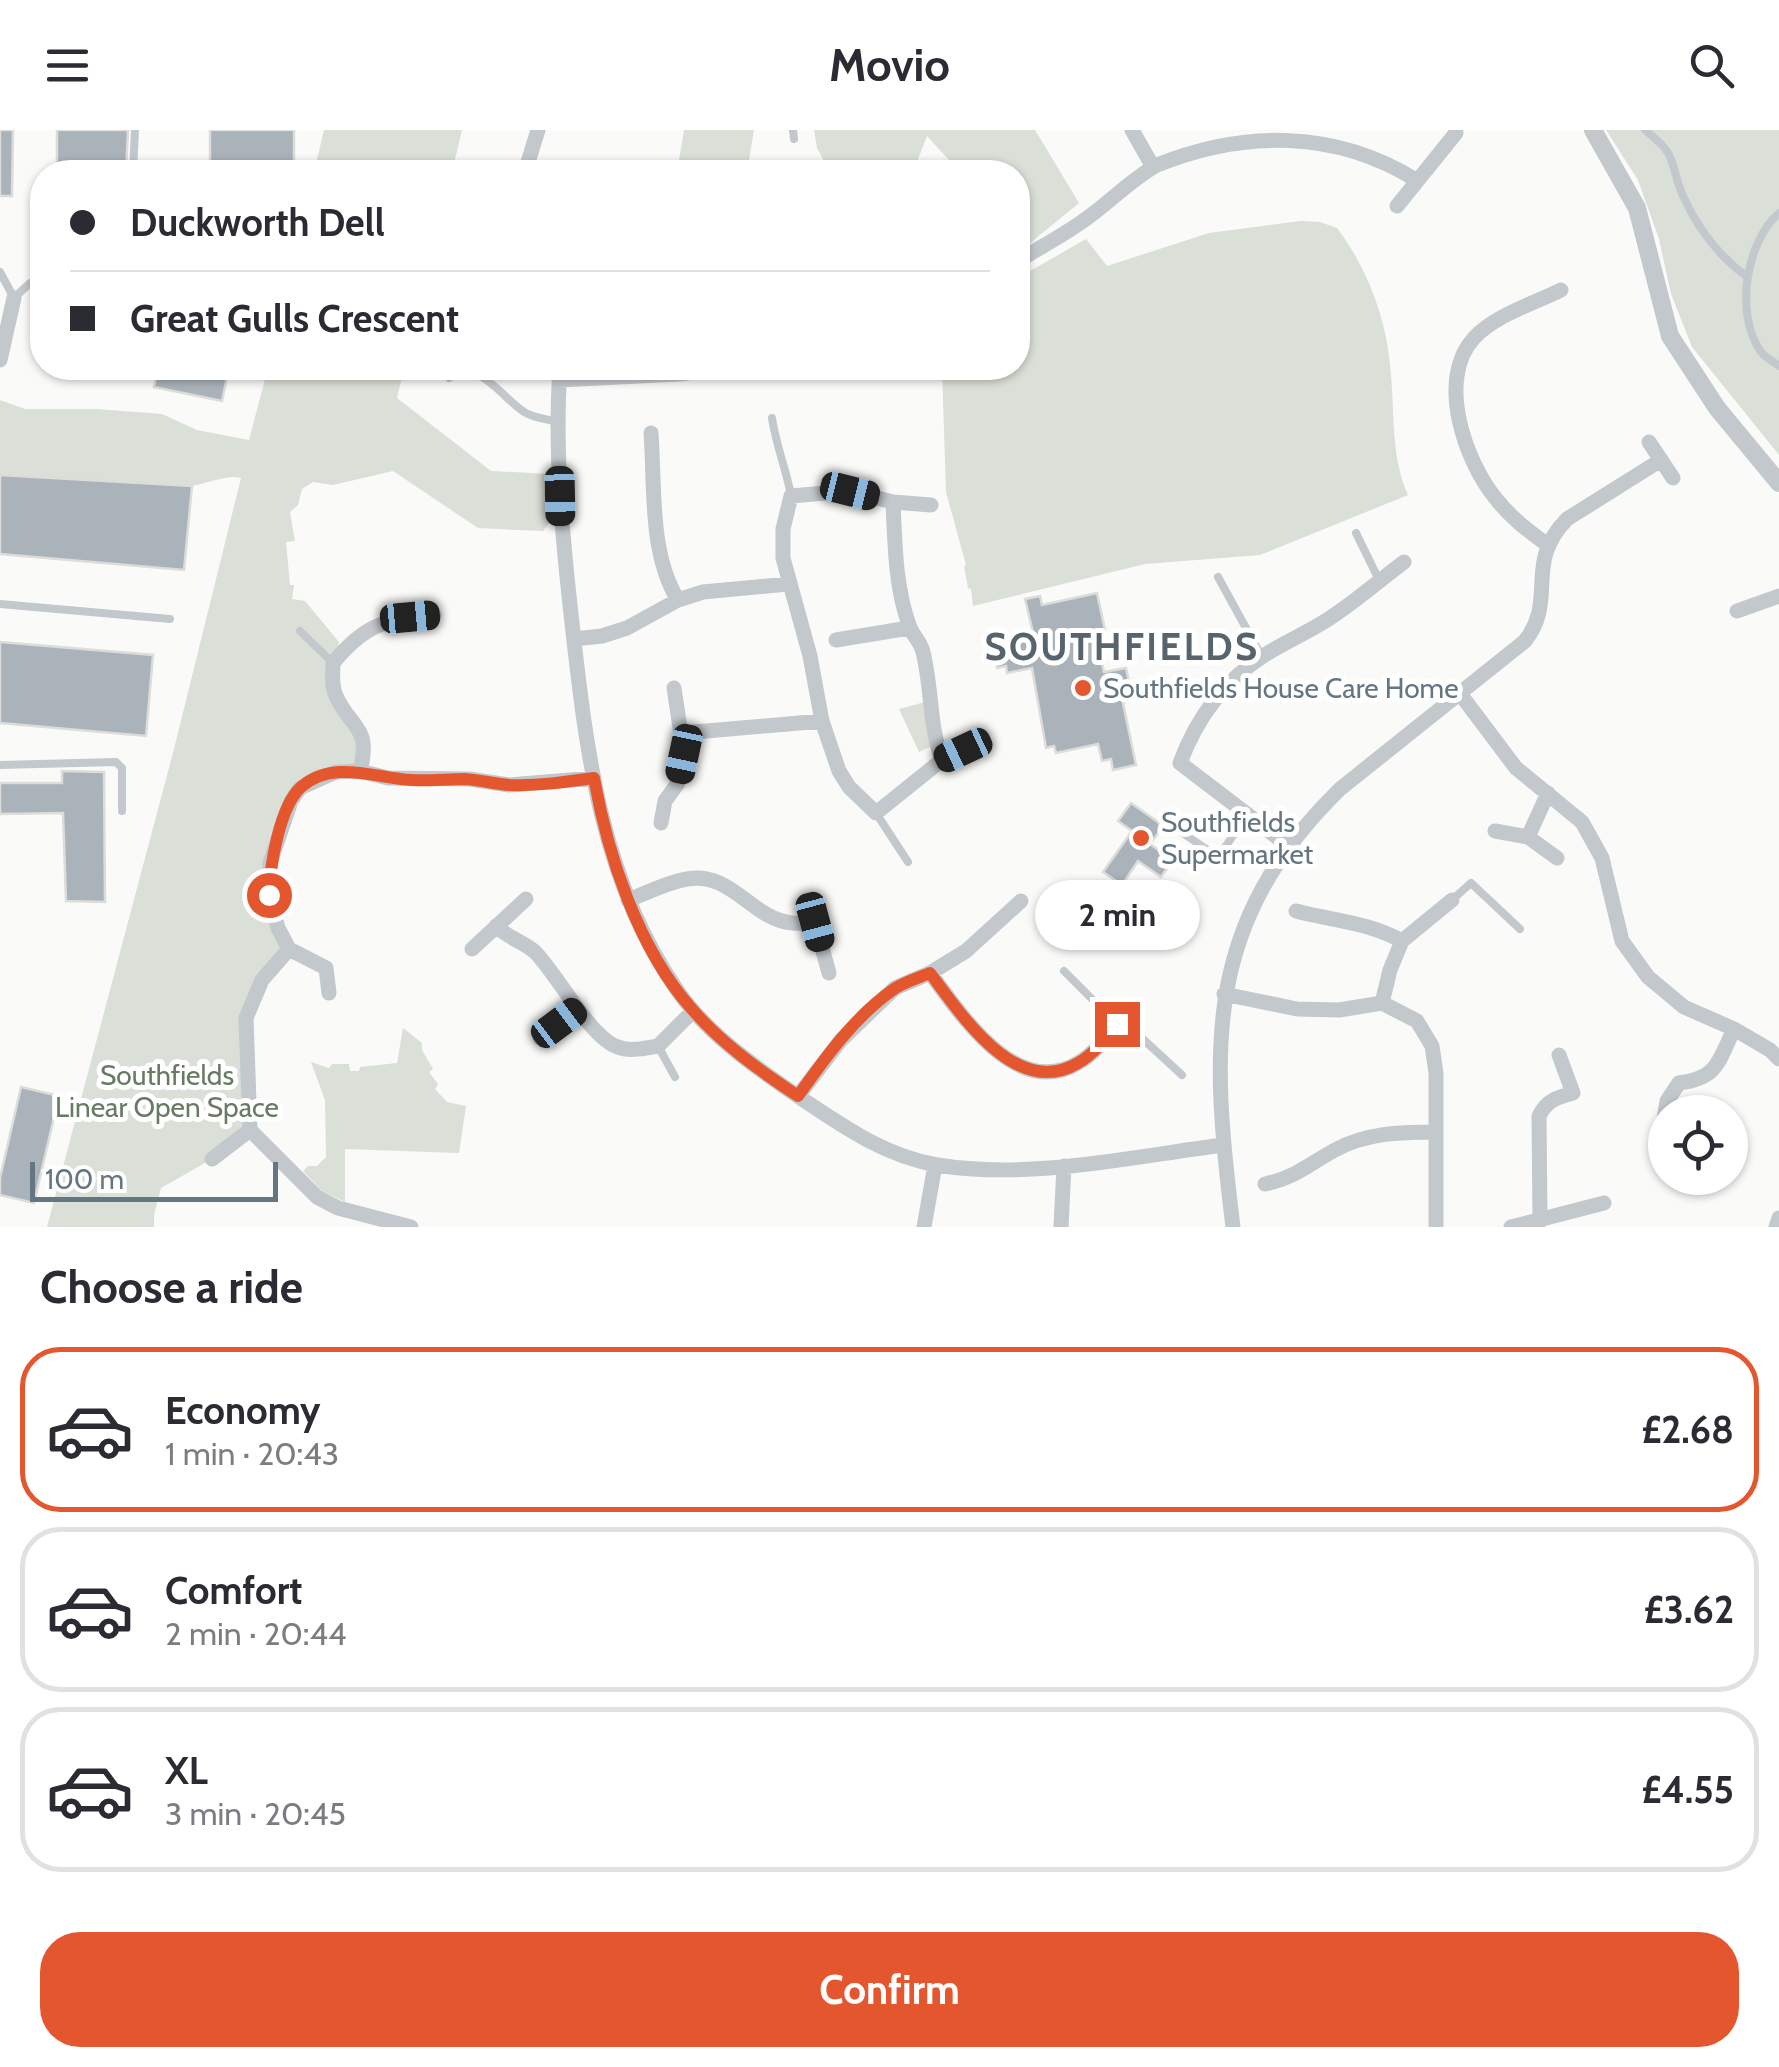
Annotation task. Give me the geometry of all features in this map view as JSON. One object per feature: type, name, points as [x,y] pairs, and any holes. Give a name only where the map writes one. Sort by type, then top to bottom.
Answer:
[{"type":"street","points":[[529,160],[538,130]]},
{"type":"street","points":[[1132,130],[1153,167]]},
{"type":"street","points":[[1594,130],[1637,208],[1670,336],[1717,408],[1779,482]]},
{"type":"street","points":[[1030,254],[1083,221],[1153,167],[1202,143],[1259,133],[1305,131],[1347,140],[1392,162],[1416,180]]},
{"type":"street","points":[[1397,206],[1456,133]]},
{"type":"street","points":[[1548,546],[1513,519],[1481,478],[1456,400],[1454,381],[1458,362],[1476,335],[1490,324],[1560,290]]},
{"type":"street","points":[[0,360],[14,298]]},
{"type":"street","points":[[559,380],[561,526],[583,729],[607,840],[628,900],[662,967],[693,1011],[757,1068],[866,1142],[935,1164],[996,1168],[1064,1166],[1223,1144]]},
{"type":"street","points":[[651,432],[660,545],[664,568],[678,600]]},
{"type":"street","points":[[1649,442],[1673,478]]},
{"type":"street","points":[[1233,1227],[1219,1067],[1224,994],[1240,936],[1258,894],[1314,814],[1340,789],[1514,652],[1536,628],[1541,609],[1540,568],[1548,546],[1567,520],[1661,460]]},
{"type":"street","points":[[931,506],[850,491],[792,496],[782,529],[782,558],[810,656],[822,721],[839,771],[876,813],[942,760],[979,745]]},
{"type":"street","points":[[893,502],[896,572],[909,628],[922,646],[932,729],[942,760]]},
{"type":"street","points":[[1290,847],[1180,764],[1192,732],[1237,676],[1262,656],[1336,615],[1404,562]]},
{"type":"street","points":[[574,639],[627,628],[678,600],[703,592],[788,584]]},
{"type":"street","points":[[1736,612],[1779,596]]},
{"type":"street","points":[[360,771],[363,737],[334,693],[333,662],[350,642],[387,620],[434,615]]},
{"type":"street","points":[[836,640],[909,628]]},
{"type":"street","points":[[661,823],[665,801],[678,784],[684,754],[674,688]]},
{"type":"street","points":[[1461,695],[1516,768],[1582,822],[1602,858],[1622,941],[1648,977],[1684,1008],[1734,1029],[1779,1059]]},
{"type":"street","points":[[682,734],[822,721]]},
{"type":"street","points":[[329,993],[326,968],[289,949],[278,928],[269,895],[270,863],[291,801],[300,788],[336,772],[360,771],[388,778],[468,779],[509,785],[594,778]]},
{"type":"street","points":[[1528,837],[1548,793]]},
{"type":"street","points":[[1495,831],[1528,837],[1557,858]]},
{"type":"street","points":[[628,900],[687,879],[708,879],[729,886],[772,917],[791,923],[815,922],[829,973]]},
{"type":"street","points":[[472,949],[526,899]]},
{"type":"street","points":[[1382,1003],[1402,941],[1452,900]]},
{"type":"street","points":[[798,1096],[819,1066],[895,988],[966,951],[1021,901]]},
{"type":"street","points":[[1296,911],[1336,922],[1375,926],[1402,941]]},
{"type":"street","points":[[496,926],[511,940],[532,948],[578,1009],[618,1048],[658,1046],[693,1011]]},
{"type":"street","points":[[289,949],[262,980],[246,1018],[250,1130],[317,1197],[338,1208],[428,1227]]},
{"type":"street","points":[[930,973],[980,1040],[1034,1070],[1057,1070],[1077,1064],[1117,1024]]},
{"type":"street","points":[[1224,994],[1297,1009],[1339,1010],[1382,1003],[1417,1021],[1432,1046],[1436,1073],[1436,1227]]},
{"type":"street","points":[[540,1038],[578,1009]]},
{"type":"street","points":[[1670,1095],[1679,1083],[1702,1080],[1717,1065],[1734,1029]]},
{"type":"street","points":[[1540,1221],[1539,1116],[1553,1098],[1573,1093],[1559,1055]]},
{"type":"street","points":[[212,1159],[250,1130]]},
{"type":"street","points":[[1265,1184],[1290,1179],[1354,1142],[1386,1133],[1434,1132]]},
{"type":"street","points":[[924,1227],[935,1164]]},
{"type":"street","points":[[1062,1227],[1064,1166]]},
{"type":"street","points":[[1512,1227],[1604,1203]]},
{"type":"street","points":[[1776,1227],[1779,1218]]},
{"type":"lane","points":[[134,160],[135,130]]},
{"type":"lane","points":[[1646,130],[1673,156],[1682,194],[1715,247],[1746,276]]},
{"type":"lane","points":[[1779,213],[1762,232],[1746,276],[1750,323],[1760,351],[1779,366]]},
{"type":"lane","points":[[0,272],[14,298],[30,283]]},
{"type":"lane","points":[[485,380],[496,385],[528,414],[560,423]]},
{"type":"lane","points":[[772,418],[792,496]]},
{"type":"lane","points":[[1356,533],[1379,580]]},
{"type":"lane","points":[[1218,576],[1262,656]]},
{"type":"lane","points":[[0,604],[170,620]]},
{"type":"lane","points":[[300,631],[333,662]]},
{"type":"lane","points":[[0,766],[116,762],[122,768],[122,811]]},
{"type":"lane","points":[[876,813],[908,862]]},
{"type":"lane","points":[[1165,820],[1218,857],[1247,816]]},
{"type":"lane","points":[[1452,900],[1470,884],[1520,929]]},
{"type":"lane","points":[[1064,972],[1117,1024],[1132,1029],[1182,1075]]},
{"type":"lane","points":[[658,1046],[675,1077]]},
{"type":"green space","points":[[324,130],[462,130],[455,160],[317,160]]},
{"type":"green space","points":[[684,130],[754,130],[749,160],[679,160]]},
{"type":"green space","points":[[814,130],[1035,130],[1079,203],[1030,243],[1030,160],[949,160],[927,136],[918,160],[824,160]]},
{"type":"green space","points":[[1606,130],[1779,130],[1779,455],[1692,347],[1671,294],[1659,239],[1638,180]]},
{"type":"green space","points":[[1301,221],[1337,228],[1373,293],[1384,329],[1396,448],[1408,495],[1260,555],[1145,564],[973,606],[946,492],[942,380],[1030,380],[1030,271],[1086,239],[1107,266],[1209,233]]},
{"type":"green space","name":"Southfields Linear Open Space","points":[[265,380],[401,380],[397,398],[491,471],[551,474],[552,519],[543,531],[478,528],[393,471],[333,485],[313,482],[302,489],[298,505],[290,512],[295,541],[286,542],[290,585],[294,585],[292,599],[305,601],[339,642],[333,677],[356,722],[360,771],[336,772],[291,801],[269,895],[289,949],[246,1018],[250,1130],[212,1159],[161,1188],[154,1227],[47,1227],[174,749],[241,478],[192,486],[0,475],[0,400],[25,409],[162,414],[197,430],[249,440]]},
{"type":"green space","points":[[925,702],[932,746],[919,752],[899,709]]},
{"type":"green space","points":[[403,1028],[422,1043],[433,1069],[429,1072],[438,1084],[435,1089],[447,1102],[466,1106],[459,1153],[345,1149],[345,1202],[322,1191],[303,1171],[308,1166],[317,1166],[326,1157],[325,1100],[311,1062],[329,1068],[332,1064],[349,1064],[350,1071],[397,1063]]},
{"type":"building","points":[[0,130],[13,130],[12,196],[0,196]]},
{"type":"building","points":[[57,130],[128,130],[127,160],[57,160]]},
{"type":"building","points":[[210,130],[294,130],[294,160],[210,160]]},
{"type":"building","points":[[155,380],[226,380],[222,401],[154,387]]},
{"type":"building","points":[[0,475],[192,486],[184,570],[0,554]]},
{"type":"building","name":"Southfields House Care Home","points":[[1097,593],[1105,630],[1095,633],[1104,672],[1126,668],[1133,700],[1123,703],[1136,765],[1113,770],[1111,759],[1102,761],[1098,744],[1056,753],[1054,746],[1046,748],[1032,668],[1007,673],[1006,666],[997,668],[993,646],[1034,637],[1025,599],[1040,596],[1042,605]]},
{"type":"building","points":[[0,642],[153,655],[146,736],[0,723]]},
{"type":"building","points":[[62,771],[104,772],[105,902],[66,901],[63,813],[0,814],[0,783],[62,783]]},
{"type":"building","name":"Southfields Supermarket","points":[[1131,803],[1158,822],[1162,828],[1150,844],[1173,860],[1161,877],[1138,861],[1122,885],[1103,872],[1132,831],[1118,821]]},
{"type":"building","points":[[21,1087],[59,1096],[34,1203],[0,1195],[0,1178]]},
{"type":"place","name":"Southfields House Care Home","points":[[1083,688]]},
{"type":"place","name":"Southfields Supermarket","points":[[1141,838]]},
{"type":"district","name":"SOUTHFIELDS","points":[[1122,646]]},
{"type":"route","points":[[269,895],[270,863],[291,801],[300,788],[316,779],[336,772],[360,771],[388,778],[468,779],[509,785],[594,778],[616,872],[662,967],[693,1011],[757,1068],[798,1096],[819,1066],[869,1012],[895,988],[930,973],[980,1040],[1034,1070],[1057,1070],[1077,1064],[1117,1024]]}]
